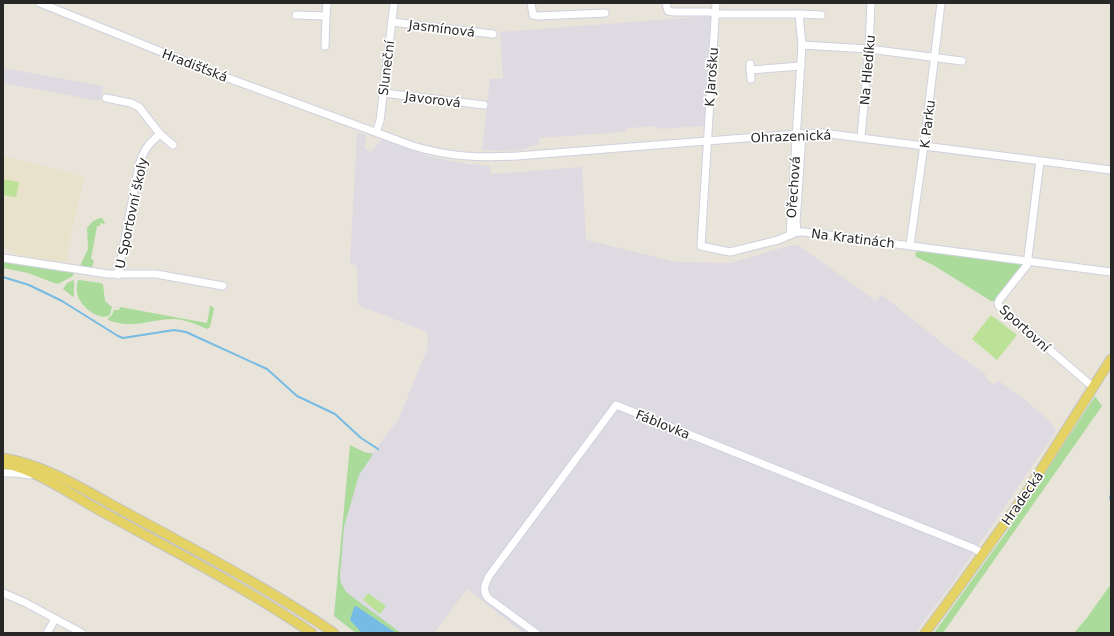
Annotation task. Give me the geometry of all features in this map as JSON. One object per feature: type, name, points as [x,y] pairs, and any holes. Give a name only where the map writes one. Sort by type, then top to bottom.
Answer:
[{"type":"main road","name":"Hradecká","points":[[925,633],[983,554],[1045,465],[1111,359]]},
{"type":"main road","points":[[3,458],[36,466],[97,496],[235,571],[334,633]]},
{"type":"main road","points":[[3,464],[18,467],[44,479],[228,582],[312,633]]},
{"type":"street","name":"Hradišťská","points":[[40,3],[209,71],[376,132]]},
{"type":"street","points":[[325,46],[326,3]]},
{"type":"street","name":"Sluneční","points":[[376,132],[380,122],[394,3]]},
{"type":"street","points":[[531,3],[533,15],[538,16],[605,13]]},
{"type":"street","points":[[666,3],[670,12],[821,14]]},
{"type":"street","name":"K Jarošku","points":[[707,141],[716,3]]},
{"type":"street","name":"Na Hledíku","points":[[861,137],[869,49],[871,3]]},
{"type":"street","name":"K Parku","points":[[910,245],[941,3]]},
{"type":"street","name":"Ořechová","points":[[793,234],[799,134],[802,45],[799,14]]},
{"type":"street","points":[[296,15],[326,16]]},
{"type":"street","name":"Jasmínová","points":[[392,22],[493,34]]},
{"type":"street","points":[[802,45],[869,49],[962,61]]},
{"type":"street","points":[[751,79],[750,67],[801,66]]},
{"type":"street","name":"Javorová","points":[[383,93],[484,105]]},
{"type":"street","points":[[106,98],[135,104],[160,134],[173,145]]},
{"type":"street","name":"Ohrazenická","points":[[376,132],[413,146],[443,154],[472,157],[517,156],[799,134],[833,134],[1111,170]]},
{"type":"street","name":"U Sportovní školy","points":[[118,275],[139,165],[147,145],[160,134]]},
{"type":"street","name":"Na Kratinách","points":[[707,141],[700,240],[701,246],[730,252],[804,232],[1111,272]]},
{"type":"street","points":[[1028,260],[1040,161]]},
{"type":"street","name":"U Sportovní školy","points":[[3,258],[118,275],[156,274],[223,286]]},
{"type":"street","name":"Sportovní","points":[[1028,260],[1025,269],[1000,299],[998,305],[1093,387]]},
{"type":"street","name":"Fáblovka","points":[[536,633],[488,598],[484,591],[485,584],[513,543],[616,405],[961,543],[983,554]]},
{"type":"street","points":[[3,473],[23,474],[44,479]]},
{"type":"street","points":[[3,593],[82,633]]},
{"type":"street","points":[[48,632],[55,619]]},
{"type":"shaded area","points":[[711,17],[704,126],[660,129],[656,126],[628,128],[624,132],[539,138],[539,145],[531,146],[526,149],[509,151],[482,150],[490,79],[503,78],[500,32]]},
{"type":"shaded area","points":[[3,68],[103,86],[100,101],[3,83]]},
{"type":"shaded area","points":[[357,132],[366,135],[365,149],[371,152],[382,139],[428,156],[466,164],[490,166],[491,174],[582,167],[586,240],[676,262],[731,263],[792,245],[798,245],[876,301],[881,295],[891,302],[946,346],[986,375],[987,380],[993,384],[999,381],[1025,400],[1050,421],[1056,431],[957,577],[915,633],[523,633],[467,589],[434,633],[355,633],[334,616],[350,445],[364,452],[373,453],[399,418],[428,347],[427,332],[358,305],[357,266],[350,263]]},
{"type":"shaded area","points":[[3,156],[84,177],[65,263],[14,254],[9,249],[3,248]]},
{"type":"green space","points":[[3,179],[19,182],[16,197],[3,195]]},
{"type":"green space","points":[[100,218],[103,219],[105,224],[100,223],[100,226],[97,226],[91,259],[94,260],[92,268],[80,266],[88,249],[87,228],[93,221]]},
{"type":"green space","points":[[918,249],[1024,263],[1025,265],[997,300],[991,301],[933,265],[916,257],[915,254]]},
{"type":"green space","points":[[3,261],[66,272],[74,271],[73,276],[58,284],[28,273],[3,268]]},
{"type":"green space","points":[[74,280],[73,297],[63,289],[67,283]]},
{"type":"green space","points":[[78,280],[103,284],[105,301],[112,307],[110,315],[105,317],[100,316],[85,307],[78,298]]},
{"type":"green space","points":[[210,306],[214,309],[210,327],[207,329],[191,322],[174,319],[134,324],[118,323],[108,320],[114,310],[119,310],[120,307],[207,323]]},
{"type":"green space","points":[[991,315],[1017,335],[997,360],[972,339]]},
{"type":"green space","points":[[1095,396],[1102,406],[943,633],[934,633],[1008,530]]},
{"type":"green space","points":[[350,445],[364,452],[373,454],[359,475],[344,527],[340,576],[341,583],[346,592],[401,633],[356,633],[334,616]]},
{"type":"green space","points":[[1111,584],[1111,633],[1074,633],[1086,619]]},
{"type":"green space","points":[[368,593],[386,606],[380,614],[363,600]]},
{"type":"water","points":[[356,606],[396,633],[361,632],[350,620],[354,607]]},
{"type":"waterway","points":[[3,277],[29,285],[62,301],[123,338],[174,330],[186,332],[267,369],[297,396],[335,414],[361,438],[378,449]]},
{"type":"waterway","points":[[1111,495],[1111,501]]}]
